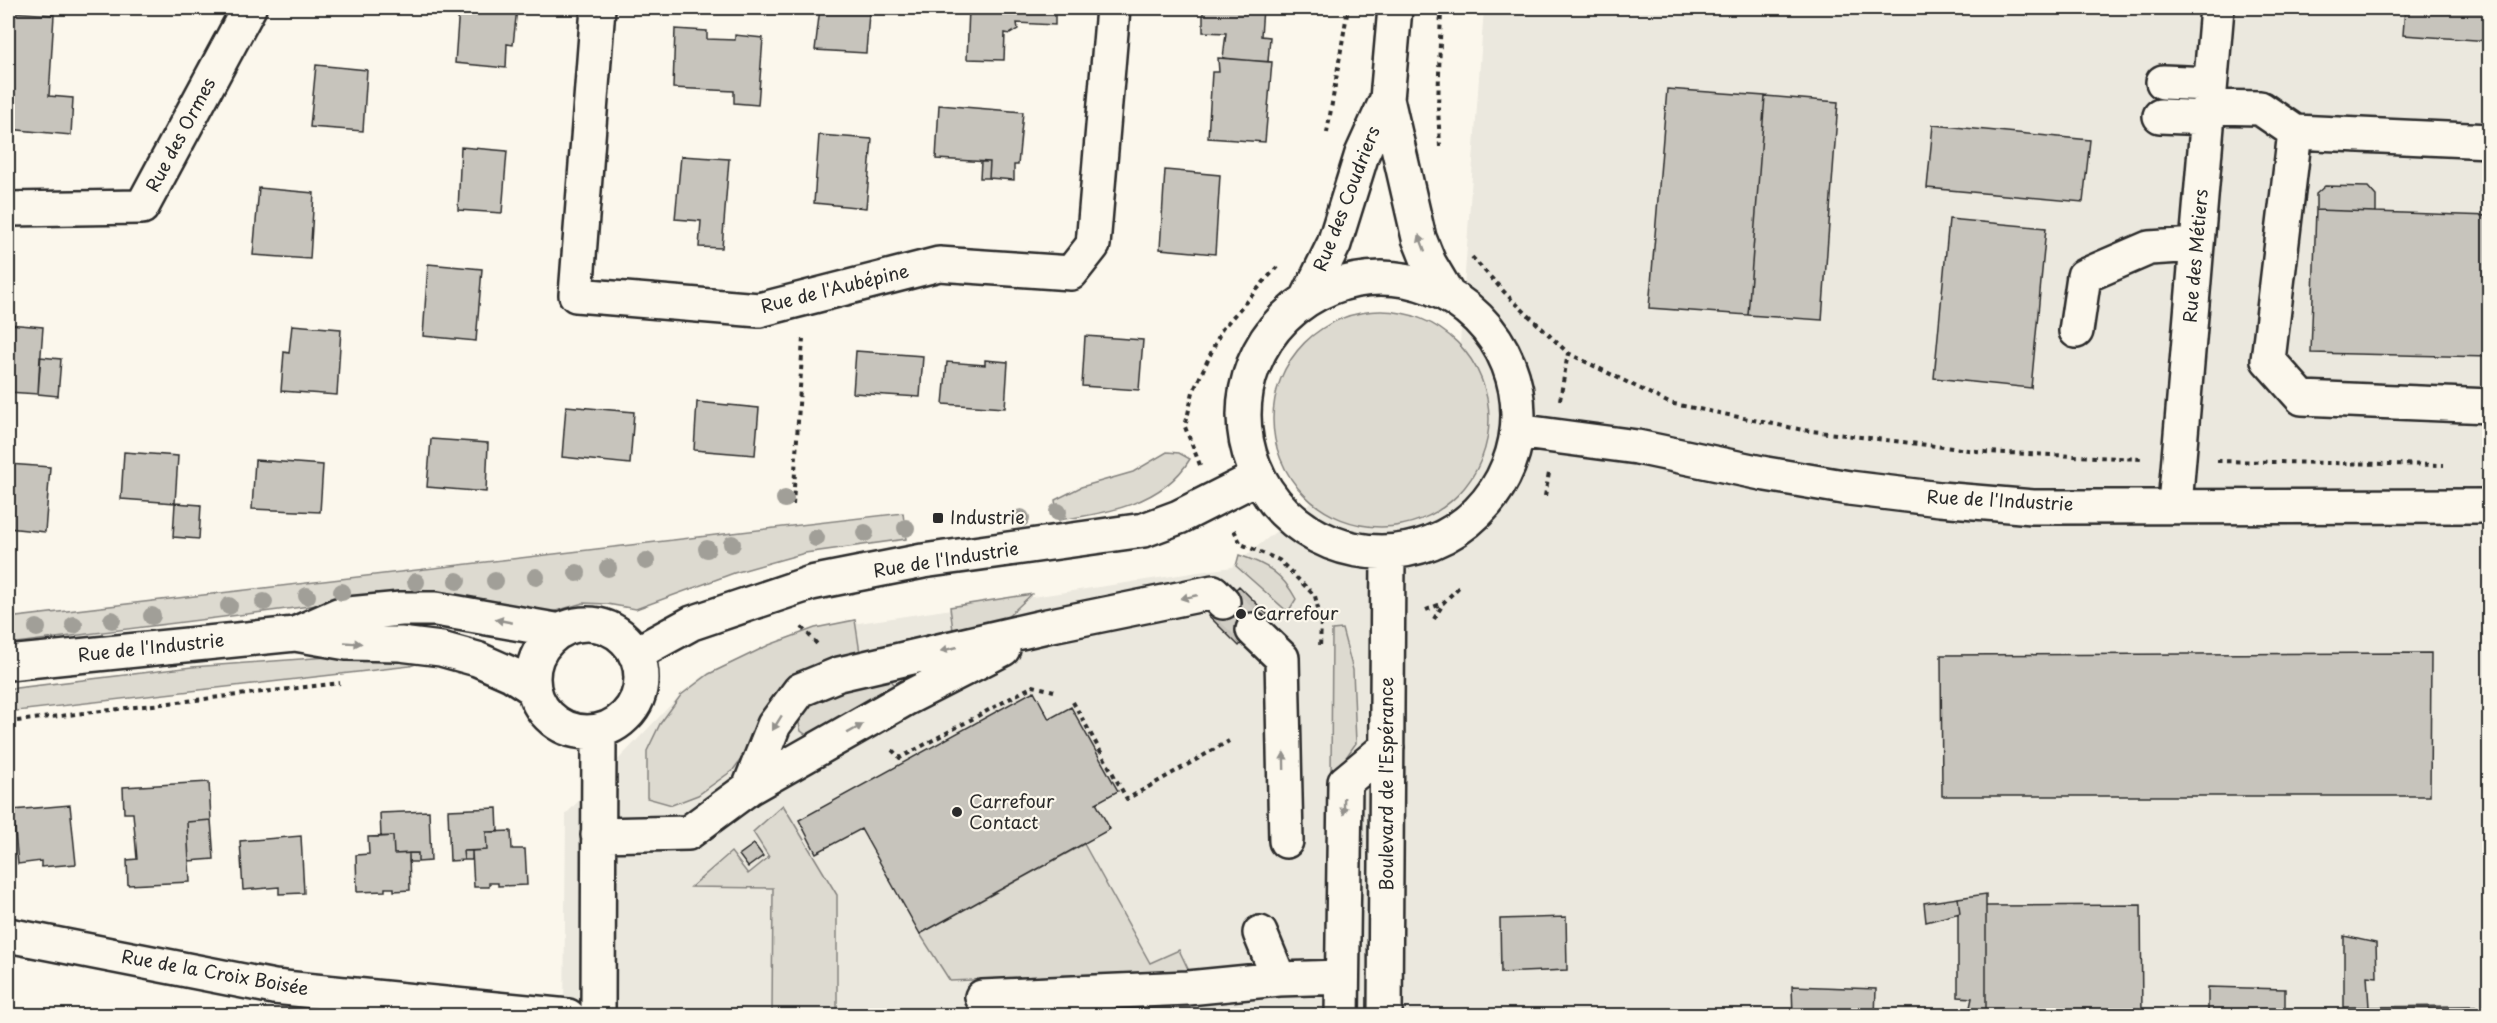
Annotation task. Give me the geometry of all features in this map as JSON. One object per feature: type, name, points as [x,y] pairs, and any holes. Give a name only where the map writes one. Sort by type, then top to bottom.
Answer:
[{"type":"street","name":"Rue des Ormes","points":[[8,209],[142,207],[249,8]]},
{"type":"street","name":"Rue de l'Aubépine","points":[[598,8],[576,295],[759,310],[939,264],[1071,273],[1093,244],[1113,8]]},
{"type":"street","name":"Rue des Coudriers","points":[[1395,8],[1387,99],[1419,238],[1429,263],[1448,295]]},
{"type":"street","name":"Rue des Métiers","points":[[2175,505],[2217,8]]},
{"type":"street","points":[[2163,82],[2209,103],[2260,108],[2295,132],[2490,141]]},
{"type":"street","name":"Rue des Coudriers","points":[[1307,299],[1334,244],[1362,154],[1387,99]]},
{"type":"street","points":[[2160,116],[2209,103]]},
{"type":"street","points":[[2295,132],[2268,360],[2302,398],[2490,406]]},
{"type":"street","points":[[2076,331],[2084,276],[2149,248],[2197,245]]},
{"type":"street","points":[[1377,277],[1402,279],[1426,285],[1448,295],[1470,311],[1488,331],[1503,353],[1514,387],[1517,404],[1517,431],[1512,455],[1503,477],[1490,497],[1456,530],[1412,549],[1388,552],[1349,549],[1312,534],[1281,509],[1258,477],[1248,450],[1244,421],[1245,392],[1253,364],[1266,339],[1284,317],[1307,299],[1329,287],[1353,280],[1377,277]]},
{"type":"street","name":"Rue de l'Industrie","points":[[1517,431],[1637,447],[1766,474],[1849,488],[2033,507],[2490,506]]},
{"type":"street","name":"Rue de l'Industrie","points":[[635,654],[692,623],[812,583],[923,561],[1144,530],[1179,517],[1258,477]]},
{"type":"street","name":"Boulevard de l'Espérance","points":[[1385,1016],[1388,552]]},
{"type":"street","points":[[749,788],[774,725],[800,690],[838,674],[1047,626],[1213,592],[1223,602]]},
{"type":"street","name":"Rue de l'Industrie","points":[[296,634],[338,615],[401,609],[436,609],[561,631]]},
{"type":"street","points":[[595,624],[611,630],[625,640],[635,654],[641,669],[641,686],[636,701],[627,715],[614,725],[599,731],[582,732],[565,728],[551,718],[540,705],[534,689],[533,672],[538,655],[548,641],[561,631],[578,625],[595,624]]},
{"type":"street","points":[[598,835],[688,833],[749,788],[907,698],[1047,626]]},
{"type":"street","points":[[1253,630],[1282,658],[1286,841]]},
{"type":"street","name":"Rue de l'Industrie","points":[[8,663],[296,634],[347,643],[400,644],[441,649],[477,659],[511,674],[534,689]]},
{"type":"street","points":[[598,1016],[599,731]]},
{"type":"street","points":[[1342,1016],[1345,782],[1387,747]]},
{"type":"street","points":[[1260,933],[1279,979]]},
{"type":"street","name":"Rue de la Croix Boisée","points":[[8,935],[274,987],[568,1016]]},
{"type":"street","points":[[982,997],[1188,988],[1279,979],[1341,977]]},
{"type":"path","points":[[1326,136],[1348,8]]},
{"type":"path","points":[[1439,88],[1441,8]]},
{"type":"path","points":[[1469,253],[1507,295],[1568,353],[1669,403],[1803,430],[1986,452],[2147,459]]},
{"type":"path","points":[[1194,454],[1185,427],[1193,392],[1222,329],[1281,263]]},
{"type":"path","points":[[793,505],[806,298]]},
{"type":"path","points":[[1563,380],[1568,353]]},
{"type":"path","points":[[2216,461],[2451,465]]},
{"type":"path","points":[[1241,544],[1279,560],[1315,596],[1321,621]]},
{"type":"path","points":[[1434,619],[1443,603],[1459,587]]},
{"type":"path","points":[[1426,610],[1443,603]]},
{"type":"path","points":[[8,722],[342,683]]},
{"type":"path","points":[[867,722],[900,759],[1033,686],[1054,692]]},
{"type":"path","points":[[1073,702],[1127,800],[1229,741]]},
{"type":"shaded area","points":[[1484,8],[2489,8],[2489,1015],[564,1016],[566,814],[684,691],[706,674],[764,647],[819,629],[1232,567],[1457,385]]},
{"type":"shaded area","points":[[1370,311],[1392,311],[1412,315],[1432,323],[1458,342],[1477,368],[1485,388],[1489,419],[1485,450],[1477,470],[1458,496],[1432,515],[1412,523],[1392,527],[1370,527],[1350,523],[1330,515],[1312,503],[1297,488],[1285,470],[1277,450],[1273,430],[1273,408],[1277,388],[1285,368],[1297,350],[1312,335],[1330,323],[1350,315]]},
{"type":"shaded area","points":[[1167,452],[1179,453],[1190,459],[1165,487],[1132,504],[1113,510],[1058,520],[1055,500],[1081,487],[1133,472]]},
{"type":"shaded area","points":[[903,513],[906,539],[805,553],[734,573],[636,609],[583,603],[549,613],[405,594],[8,644],[8,618]]},
{"type":"shaded area","points":[[1239,555],[1265,566],[1285,582],[1296,599],[1288,612],[1236,566]]},
{"type":"shaded area","points":[[1032,594],[1002,622],[954,638],[950,607]]},
{"type":"shaded area","points":[[855,620],[860,653],[819,664],[792,679],[753,743],[733,770],[698,795],[672,805],[647,798],[647,751],[660,724],[681,695],[709,674],[769,645],[815,628]]},
{"type":"shaded area","points":[[1342,629],[1353,670],[1356,743],[1331,779],[1332,630]]},
{"type":"shaded area","points":[[355,655],[421,662],[410,666],[8,712],[8,689],[192,667]]},
{"type":"shaded area","points":[[889,678],[894,684],[894,691],[811,738],[801,731],[798,720],[813,697]]},
{"type":"shaded area","points":[[783,805],[837,895],[837,1015],[772,1015],[773,888],[691,887],[731,852],[748,874],[769,857],[753,832]]},
{"type":"shaded area","points":[[1084,844],[1150,963],[1179,950],[1189,971],[950,981],[920,934]]},
{"type":"shaded area","points":[[930,1014],[1224,1015],[929,1015]]},
{"type":"building","points":[[459,8],[517,8],[513,45],[507,44],[506,68],[455,63]]},
{"type":"building","points":[[820,8],[885,8],[885,14],[869,13],[866,53],[815,50]]},
{"type":"building","points":[[969,8],[1055,8],[1055,25],[1017,23],[1018,29],[1010,34],[1005,33],[1004,60],[967,59]]},
{"type":"building","points":[[1213,8],[1263,8],[1261,36],[1270,37],[1268,62],[1223,58],[1226,33],[1203,32],[1203,9],[1212,10]]},
{"type":"building","points":[[2405,8],[2490,8],[2490,41],[2403,35]]},
{"type":"building","points":[[8,12],[54,15],[49,96],[73,98],[71,135],[8,129]]},
{"type":"building","points":[[675,29],[707,31],[707,39],[735,40],[735,35],[763,38],[758,105],[734,103],[734,91],[673,88]]},
{"type":"building","points":[[1218,58],[1272,62],[1265,142],[1208,138],[1212,72],[1219,72]]},
{"type":"building","points":[[316,65],[367,70],[363,131],[310,127]]},
{"type":"building","points":[[1667,89],[1765,96],[1748,315],[1649,308]]},
{"type":"building","points":[[1765,96],[1838,102],[1822,320],[1748,315]]},
{"type":"building","points":[[939,105],[1023,112],[1018,165],[1014,165],[1014,180],[989,178],[990,162],[936,159]]},
{"type":"building","points":[[1933,125],[2090,140],[2083,202],[1927,188]]},
{"type":"building","points":[[819,135],[872,139],[866,208],[814,203]]},
{"type":"building","points":[[461,147],[507,151],[502,213],[458,210]]},
{"type":"building","points":[[681,156],[729,159],[722,248],[699,247],[701,221],[675,219]]},
{"type":"building","points":[[981,162],[990,162],[989,178],[980,178]]},
{"type":"building","points":[[1165,170],[1220,175],[1215,254],[1160,249]]},
{"type":"building","points":[[2325,186],[2368,187],[2376,196],[2376,212],[2316,210],[2316,194]]},
{"type":"building","points":[[259,188],[314,193],[310,259],[253,255]]},
{"type":"building","points":[[2316,210],[2490,216],[2490,357],[2311,353]]},
{"type":"building","points":[[1949,219],[2046,228],[2031,388],[1934,378]]},
{"type":"building","points":[[428,264],[482,269],[476,341],[423,336]]},
{"type":"building","points":[[8,324],[43,327],[38,394],[8,392]]},
{"type":"building","points":[[292,325],[341,329],[337,395],[281,391],[284,352],[289,353]]},
{"type":"building","points":[[1085,336],[1143,340],[1139,390],[1082,386]]},
{"type":"building","points":[[856,351],[923,356],[920,397],[853,393]]},
{"type":"building","points":[[40,357],[61,359],[58,396],[38,394]]},
{"type":"building","points":[[985,360],[1008,362],[1005,408],[943,404],[947,362],[985,365]]},
{"type":"building","points":[[697,402],[759,408],[755,455],[694,450]]},
{"type":"building","points":[[566,406],[634,412],[630,464],[562,457]]},
{"type":"building","points":[[431,439],[488,443],[486,492],[427,487]]},
{"type":"building","points":[[124,452],[178,456],[175,503],[121,499]]},
{"type":"building","points":[[255,460],[323,465],[320,512],[252,509]]},
{"type":"building","points":[[8,464],[50,467],[45,532],[8,528]]},
{"type":"building","points":[[175,503],[201,505],[199,539],[173,537]]},
{"type":"building","points":[[1239,586],[1268,615],[1239,646],[1209,616]]},
{"type":"building","points":[[2431,653],[2430,796],[1942,796],[1941,655]]},
{"type":"building","name":"Carrefour Contact","points":[[1034,691],[1049,719],[1071,707],[1118,791],[1096,803],[1110,829],[920,934],[861,829],[816,853],[799,820]]},
{"type":"building","points":[[209,782],[211,820],[187,822],[190,882],[128,885],[127,860],[137,859],[133,813],[124,813],[123,787]]},
{"type":"building","points":[[70,805],[76,864],[41,867],[41,861],[18,864],[13,810]]},
{"type":"building","points":[[497,808],[498,832],[486,832],[487,850],[463,851],[464,860],[450,861],[448,810]]},
{"type":"building","points":[[429,811],[431,861],[418,862],[418,853],[394,854],[393,836],[381,837],[380,813]]},
{"type":"building","points":[[211,820],[214,859],[189,861],[187,822]]},
{"type":"building","points":[[511,831],[512,849],[525,849],[527,885],[498,886],[498,883],[489,883],[489,887],[474,887],[472,851],[487,850],[486,832]]},
{"type":"building","points":[[301,836],[304,893],[279,894],[279,887],[243,890],[240,841]]},
{"type":"building","points":[[393,836],[394,854],[409,853],[410,890],[394,891],[394,888],[385,888],[385,891],[357,892],[356,855],[369,854],[368,837]]},
{"type":"building","points":[[754,844],[763,856],[748,867],[739,855]]},
{"type":"building","points":[[463,851],[472,851],[472,860],[464,860]]},
{"type":"building","points":[[409,853],[418,853],[418,862],[409,862]]},
{"type":"building","points":[[1986,894],[1986,1016],[1977,1016],[1977,1013],[1969,1012],[1972,998],[1958,997],[1958,914],[1960,913],[1958,898]]},
{"type":"building","points":[[1958,898],[1960,913],[1926,922],[1924,903]]},
{"type":"building","points":[[2141,905],[2142,1016],[1986,1016],[1986,906]]},
{"type":"building","points":[[1566,917],[1567,970],[1501,973],[1500,919]]},
{"type":"building","points":[[2344,936],[2376,943],[2377,977],[2367,976],[2369,1007],[2344,1007]]},
{"type":"building","points":[[1792,986],[1876,989],[1875,1016],[1793,1016]]},
{"type":"building","points":[[2208,987],[2285,989],[2285,1016],[2208,1016]]},
{"type":"building","points":[[2476,1006],[2476,1016],[2344,1016],[2344,1007]]},
{"type":"tunnel","points":[[1223,602],[1253,630]]},
{"type":"place","name":"Industrie","points":[[938,518]]},
{"type":"place","name":"Carrefour","points":[[1241,614]]},
{"type":"place","name":"Carrefour Contact","points":[[957,812]]}]
